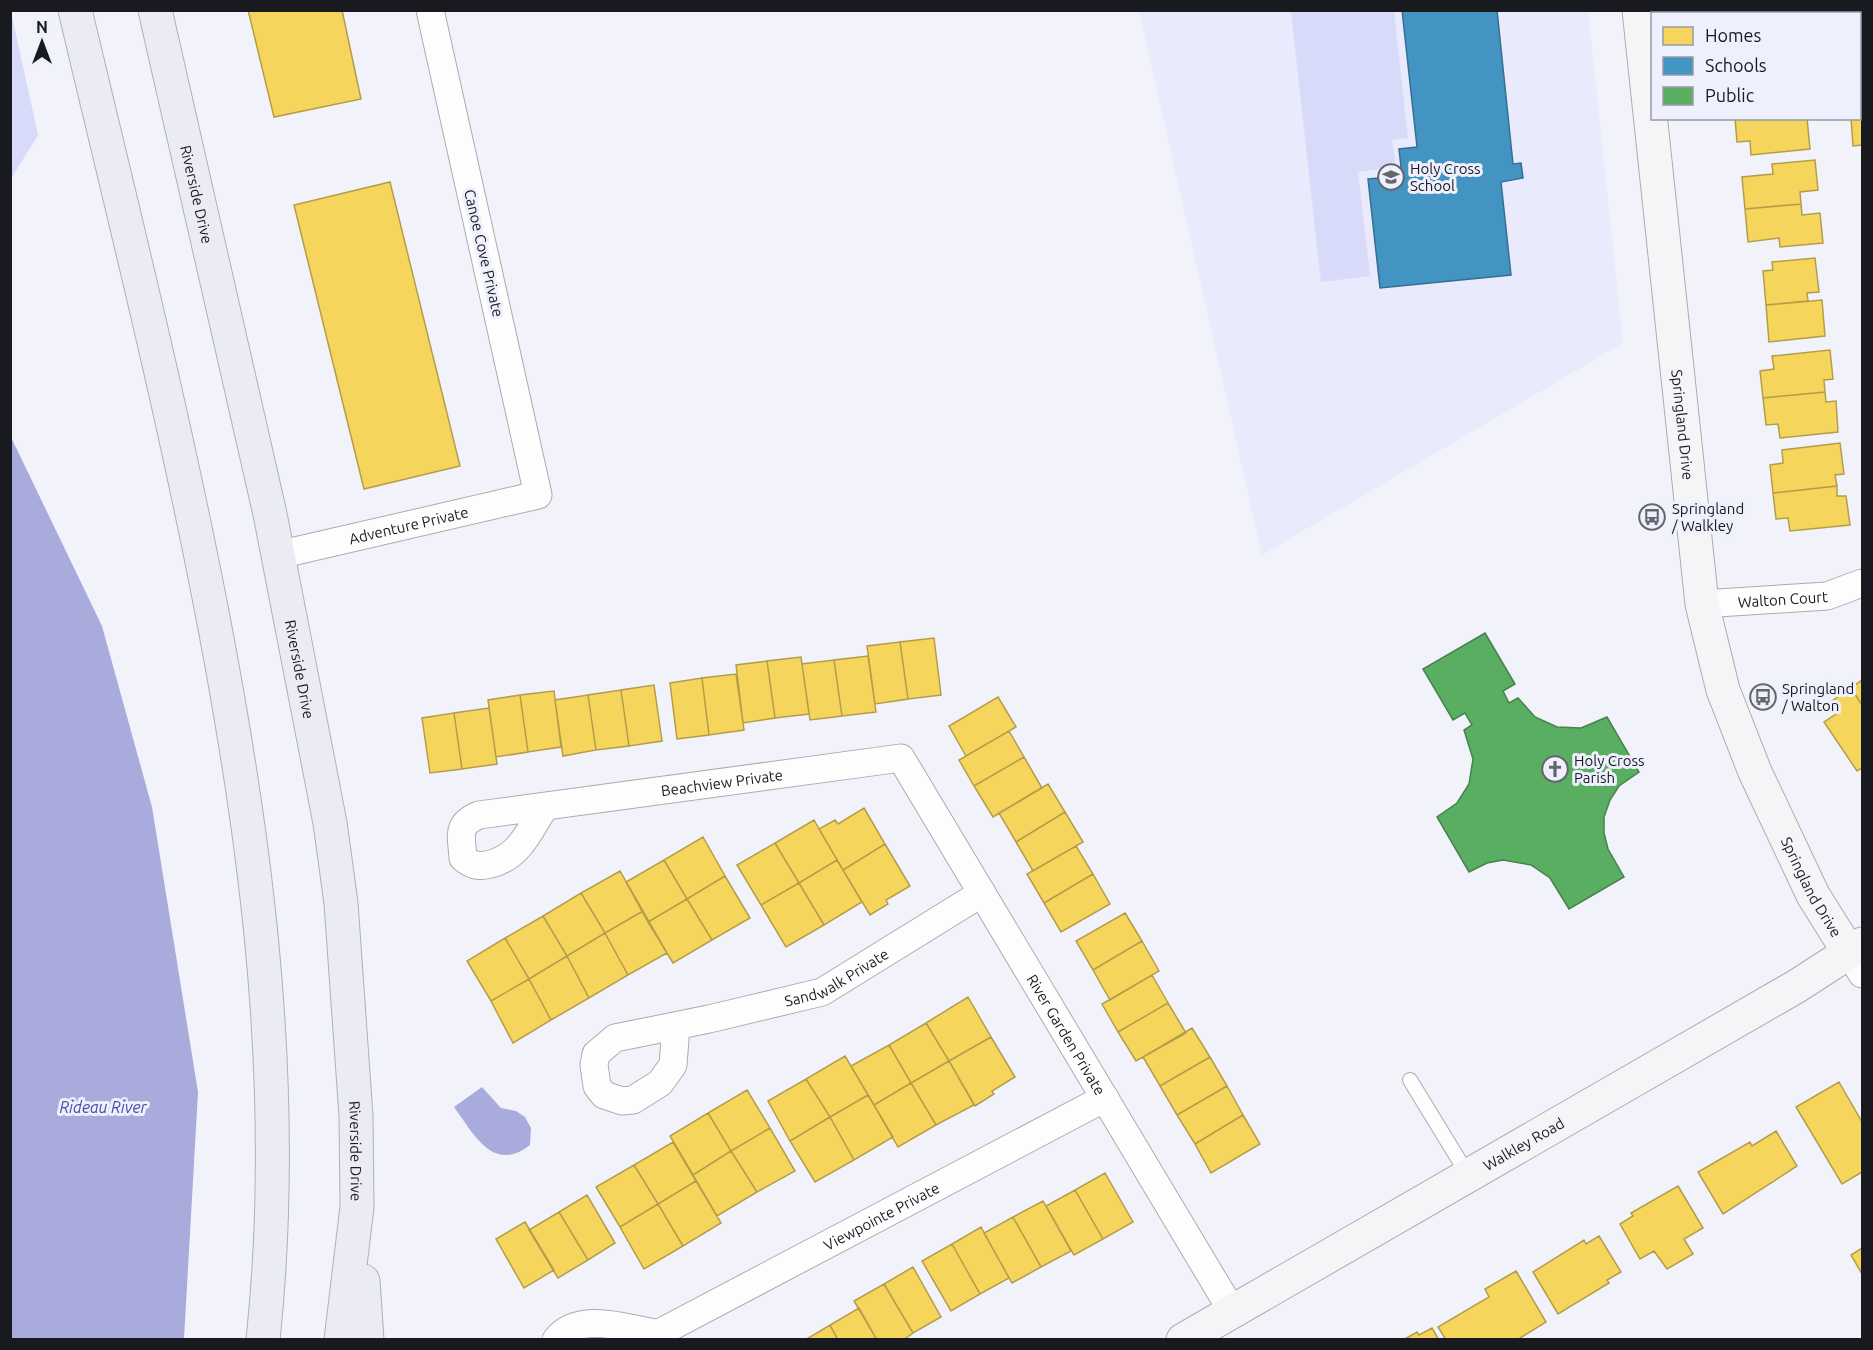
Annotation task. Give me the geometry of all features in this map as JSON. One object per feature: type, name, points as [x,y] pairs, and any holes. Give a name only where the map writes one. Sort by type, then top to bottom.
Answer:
[{"type":"main road","points":[[75,10],[176,436],[228,690],[258,888],[269,1002],[272,1098],[270,1246],[263,1340]]},
{"type":"main road","name":"Riverside Drive","points":[[155,10],[278,555],[330,823],[341,903],[356,1116],[357,1208],[341,1340]]},
{"type":"main road","points":[[357,1208],[367,1340]]},
{"type":"street","name":"Canoe Cove Private","points":[[429,10],[538,495]]},
{"type":"street","name":"Springland Drive","points":[[1639,10],[1702,604],[1723,690],[1755,772],[1814,895],[1858,956]]},
{"type":"street","name":"Adventure Private","points":[[278,555],[538,495]]},
{"type":"street","name":"Walton Court","points":[[1702,604],[1827,596],[1863,583]]},
{"type":"street","name":"Beachview Private","points":[[544,808],[901,758]]},
{"type":"street","name":"River Garden Private","points":[[901,758],[1232,1311]]},
{"type":"street","name":"Sandwalk Private","points":[[676,1026],[822,992],[982,893]]},
{"type":"street","name":"Walkley Road","points":[[1183,1340],[1797,986],[1858,956]]},
{"type":"street","name":"Viewpointe Private","points":[[556,1340],[564,1329],[583,1323],[608,1325],[650,1336],[1105,1098]]},
{"type":"lane","points":[[1410,1080],[1468,1175]]},
{"type":"shaded area","points":[[10,11],[38,135],[11,179]]},
{"type":"shaded area","name":"Holy Cross School","points":[[1139,11],[1588,11],[1623,343],[1262,555]]},
{"type":"shaded area","points":[[1291,11],[1394,11],[1408,138],[1392,140],[1396,167],[1358,172],[1370,276],[1321,282]]},
{"type":"water","name":"Rideau River","points":[[10,435],[102,626],[152,807],[198,1092],[184,1339],[11,1339]]},
{"type":"water","points":[[482,1087],[501,1108],[516,1111],[525,1117],[531,1128],[530,1145],[517,1153],[505,1155],[495,1153],[477,1139],[454,1107]]},
{"type":"building: Homes","points":[[248,10],[342,10],[361,99],[274,117]]},
{"type":"building: Homes","points":[[1861,72],[1862,145],[1853,146],[1851,120],[1861,120]]},
{"type":"building: Homes","points":[[1735,120],[1807,120],[1810,149],[1751,155],[1750,141],[1737,142]]},
{"type":"building: Homes","points":[[1815,160],[1818,190],[1800,192],[1801,204],[1745,209],[1742,177],[1773,174],[1772,164]]},
{"type":"building: Homes","points":[[390,182],[460,466],[364,489],[294,205]]},
{"type":"building: Homes","points":[[1801,204],[1802,215],[1820,213],[1823,243],[1780,247],[1779,238],[1748,242],[1745,209]]},
{"type":"building: Homes","points":[[1815,258],[1819,292],[1807,293],[1808,301],[1766,305],[1763,271],[1773,270],[1772,262]]},
{"type":"building: Homes","points":[[1822,300],[1825,336],[1769,342],[1766,305]]},
{"type":"building: Homes","points":[[1830,350],[1833,379],[1824,380],[1825,392],[1763,398],[1760,371],[1774,369],[1772,356]]},
{"type":"building: Homes","points":[[1825,392],[1826,402],[1836,401],[1838,432],[1780,438],[1778,424],[1766,425],[1763,398]]},
{"type":"building: Homes","points":[[1840,443],[1844,474],[1835,475],[1837,486],[1773,493],[1770,465],[1783,463],[1782,450]]},
{"type":"building: Homes","points":[[1837,486],[1837,496],[1846,496],[1850,525],[1790,531],[1788,518],[1776,519],[1773,493]]},
{"type":"building: Homes","points":[[934,638],[941,695],[908,699],[900,642]]},
{"type":"building: Homes","points":[[900,642],[908,699],[875,704],[867,646]]},
{"type":"building: Homes","points":[[868,656],[876,712],[842,716],[834,660]]},
{"type":"building: Homes","points":[[801,657],[809,714],[775,718],[767,661]]},
{"type":"building: Homes","points":[[834,660],[842,716],[810,720],[802,664]]},
{"type":"building: Homes","points":[[767,661],[775,718],[743,723],[736,665]]},
{"type":"building: Homes","points":[[736,674],[744,730],[709,735],[702,678]]},
{"type":"building: Homes","points":[[702,678],[709,735],[677,739],[670,683]]},
{"type":"building: Homes","points":[[1862,680],[1862,705],[1851,688]]},
{"type":"building: Homes","points":[[654,685],[662,741],[629,746],[621,690]]},
{"type":"building: Homes","points":[[1851,688],[1862,705],[1862,768],[1857,771],[1824,722],[1836,714],[1829,703]]},
{"type":"building: Homes","points":[[621,690],[629,746],[596,750],[588,695]]},
{"type":"building: Homes","points":[[554,691],[561,747],[528,752],[520,695]]},
{"type":"building: Homes","points":[[520,695],[528,752],[496,757],[488,700]]},
{"type":"building: Homes","points":[[588,695],[596,750],[563,756],[555,700]]},
{"type":"building: Homes","points":[[998,697],[1016,727],[966,756],[949,726]]},
{"type":"building: Homes","points":[[489,708],[497,764],[462,769],[454,713]]},
{"type":"building: Homes","points":[[454,713],[462,769],[430,773],[422,718]]},
{"type":"building: Homes","points":[[1009,731],[1024,757],[974,786],[959,760]]},
{"type":"building: Homes","points":[[1024,757],[1042,788],[993,817],[974,786]]},
{"type":"building: Homes","points":[[1048,784],[1065,812],[1016,842],[999,813]]},
{"type":"building: Homes","points":[[864,808],[885,844],[843,870],[819,829],[835,820],[838,824]]},
{"type":"building: Homes","points":[[1065,812],[1083,842],[1033,871],[1016,842]]},
{"type":"building: Homes","points":[[814,820],[837,860],[799,883],[775,843]]},
{"type":"building: Homes","points":[[703,837],[725,876],[687,899],[664,860]]},
{"type":"building: Homes","points":[[775,843],[799,883],[761,905],[737,865]]},
{"type":"building: Homes","points":[[885,844],[910,886],[886,900],[888,904],[870,915],[843,870]]},
{"type":"building: Homes","points":[[1076,846],[1093,874],[1044,903],[1027,874]]},
{"type":"building: Homes","points":[[664,860],[687,899],[648,922],[626,882]]},
{"type":"building: Homes","points":[[837,860],[862,902],[824,925],[799,883]]},
{"type":"building: Homes","points":[[620,871],[643,911],[605,933],[581,893]]},
{"type":"building: Homes","points":[[1093,874],[1110,904],[1061,932],[1044,903]]},
{"type":"building: Homes","points":[[725,876],[750,918],[712,940],[687,899]]},
{"type":"building: Homes","points":[[799,883],[824,925],[786,947],[761,905]]},
{"type":"building: Homes","points":[[581,893],[605,933],[567,956],[543,916]]},
{"type":"building: Homes","points":[[687,899],[712,940],[673,963],[648,922]]},
{"type":"building: Homes","points":[[643,911],[667,953],[628,975],[605,933]]},
{"type":"building: Homes","points":[[1125,913],[1142,941],[1093,970],[1076,941]]},
{"type":"building: Homes","points":[[543,916],[567,956],[529,979],[505,938]]},
{"type":"building: Homes","points":[[605,933],[628,975],[589,998],[567,956]]},
{"type":"building: Homes","points":[[505,938],[529,979],[491,1001],[467,961]]},
{"type":"building: Homes","points":[[1142,941],[1159,971],[1110,1000],[1093,970]]},
{"type":"building: Homes","points":[[567,956],[589,998],[551,1020],[529,979]]},
{"type":"building: Homes","points":[[1152,975],[1168,1003],[1118,1032],[1102,1004]]},
{"type":"building: Homes","points":[[529,979],[551,1020],[513,1043],[491,1001]]},
{"type":"building: Homes","points":[[968,997],[991,1037],[949,1061],[926,1023]]},
{"type":"building: Homes","points":[[1168,1003],[1186,1033],[1136,1061],[1118,1032]]},
{"type":"building: Homes","points":[[926,1023],[949,1061],[911,1083],[889,1045]]},
{"type":"building: Homes","points":[[1192,1028],[1210,1057],[1160,1086],[1143,1057]]},
{"type":"building: Homes","points":[[991,1037],[1015,1077],[992,1091],[994,1094],[975,1106],[949,1061]]},
{"type":"building: Homes","points":[[889,1045],[911,1083],[874,1105],[851,1066]]},
{"type":"building: Homes","points":[[845,1056],[868,1095],[830,1117],[806,1079]]},
{"type":"building: Homes","points":[[1210,1057],[1227,1086],[1177,1115],[1160,1086]]},
{"type":"building: Homes","points":[[949,1061],[974,1105],[936,1125],[911,1083]]},
{"type":"building: Homes","points":[[806,1079],[830,1117],[790,1141],[768,1101]]},
{"type":"building: Homes","points":[[1839,1082],[1862,1122],[1862,1172],[1842,1184],[1796,1107]]},
{"type":"building: Homes","points":[[911,1083],[936,1125],[898,1147],[874,1105]]},
{"type":"building: Homes","points":[[1227,1086],[1243,1115],[1195,1144],[1177,1115]]},
{"type":"building: Homes","points":[[747,1090],[770,1128],[731,1151],[708,1113]]},
{"type":"building: Homes","points":[[868,1095],[893,1137],[854,1160],[830,1117]]},
{"type":"building: Homes","points":[[708,1113],[731,1151],[693,1175],[670,1136]]},
{"type":"building: Homes","points":[[1243,1115],[1260,1144],[1211,1173],[1195,1144]]},
{"type":"building: Homes","points":[[830,1117],[854,1160],[815,1182],[790,1141]]},
{"type":"building: Homes","points":[[770,1128],[795,1171],[757,1192],[731,1151]]},
{"type":"building: Homes","points":[[1776,1131],[1797,1166],[1723,1214],[1698,1172],[1750,1142],[1752,1146]]},
{"type":"building: Homes","points":[[673,1142],[696,1181],[658,1204],[634,1165]]},
{"type":"building: Homes","points":[[731,1151],[757,1192],[717,1216],[693,1175]]},
{"type":"building: Homes","points":[[634,1165],[658,1204],[620,1227],[596,1187]]},
{"type":"building: Homes","points":[[1105,1173],[1133,1222],[1103,1239],[1075,1190]]},
{"type":"building: Homes","points":[[696,1181],[721,1223],[683,1246],[658,1204]]},
{"type":"building: Homes","points":[[1678,1186],[1703,1228],[1684,1239],[1693,1254],[1667,1269],[1654,1251],[1640,1259],[1620,1224],[1633,1216],[1631,1213]]},
{"type":"building: Homes","points":[[1075,1190],[1103,1239],[1074,1255],[1046,1206]]},
{"type":"building: Homes","points":[[587,1195],[615,1243],[588,1260],[559,1212]]},
{"type":"building: Homes","points":[[1043,1201],[1071,1251],[1041,1267],[1013,1217]]},
{"type":"building: Homes","points":[[658,1204],[683,1246],[644,1269],[620,1227]]},
{"type":"building: Homes","points":[[559,1212],[588,1260],[558,1278],[529,1230]]},
{"type":"building: Homes","points":[[1013,1217],[1041,1267],[1012,1283],[984,1233]]},
{"type":"building: Homes","points":[[525,1222],[554,1270],[524,1288],[496,1239]]},
{"type":"building: Homes","points":[[981,1227],[1009,1278],[980,1294],[952,1244]]},
{"type":"building: Homes","points":[[1599,1236],[1621,1272],[1607,1280],[1609,1283],[1558,1314],[1533,1272],[1584,1240],[1586,1244]]},
{"type":"building: Homes","points":[[952,1244],[980,1294],[951,1311],[922,1261]]},
{"type":"building: Homes","points":[[1862,1248],[1862,1274],[1851,1255]]},
{"type":"building: Homes","points":[[913,1267],[941,1317],[913,1333],[884,1284]]},
{"type":"building: Homes","points":[[1516,1271],[1546,1322],[1517,1340],[1446,1340],[1438,1327],[1489,1297],[1485,1289]]},
{"type":"building: Homes","points":[[884,1284],[913,1333],[903,1340],[877,1340],[854,1301]]},
{"type":"building: Homes","points":[[859,1308],[877,1340],[838,1340],[830,1325]]},
{"type":"building: Homes","points":[[830,1325],[838,1340],[805,1340]]},
{"type":"building: Homes","points":[[1432,1328],[1439,1340],[1403,1340],[1417,1332],[1419,1335]]},
{"type":"building: Schools","points":[[1402,10],[1497,10],[1513,164],[1521,163],[1523,178],[1501,182],[1511,275],[1380,288],[1368,179],[1402,176],[1399,149],[1417,147]]},
{"type":"building: Public","name":"Holy Cross Parish","points":[[1485,633],[1515,684],[1503,691],[1509,703],[1518,698],[1535,717],[1557,727],[1581,728],[1607,717],[1639,772],[1619,786],[1610,800],[1604,817],[1604,833],[1608,849],[1624,877],[1569,909],[1550,878],[1531,865],[1503,860],[1487,863],[1469,872],[1437,817],[1457,803],[1469,784],[1473,759],[1464,730],[1472,725],[1465,713],[1453,720],[1423,669]]},
{"type":"place","name":"Holy Cross School","points":[[1391,177]]},
{"type":"place","name":"Springland / Walkley","points":[[1652,517]]},
{"type":"place","name":"Springland / Walton","points":[[1763,697]]},
{"type":"place","name":"Holy Cross Parish","points":[[1555,769]]}]
